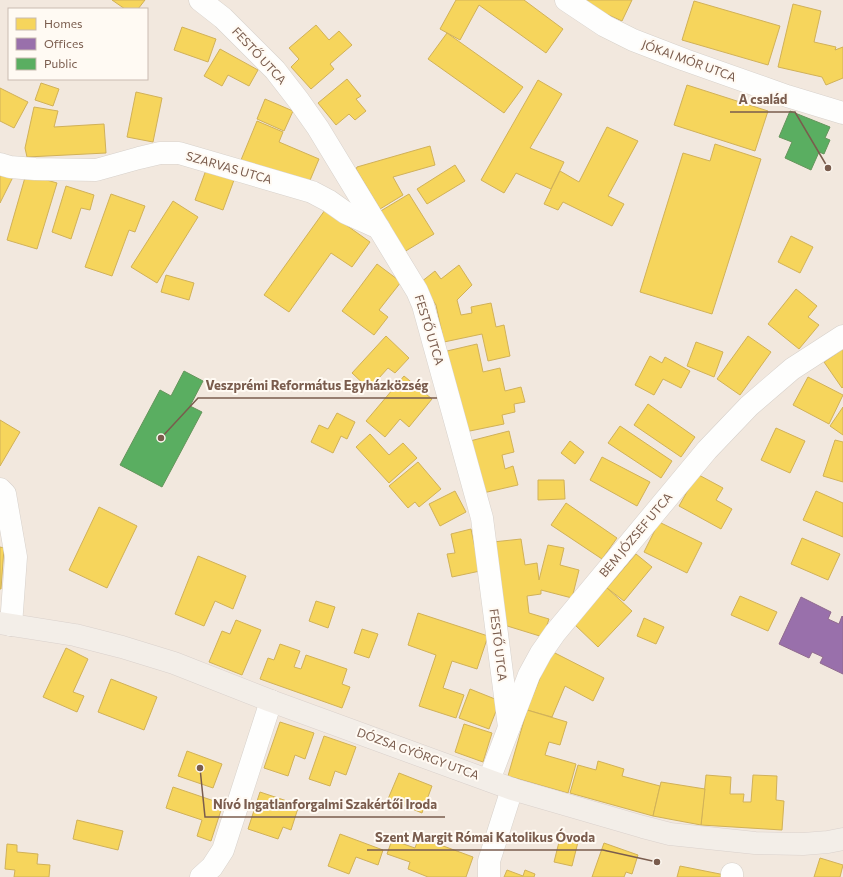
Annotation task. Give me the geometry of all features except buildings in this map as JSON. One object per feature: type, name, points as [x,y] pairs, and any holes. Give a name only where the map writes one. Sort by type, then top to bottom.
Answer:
[{"type":"main road","name":"DÓZSA GYÖRGY UTCA","points":[[5,624],[74,635],[122,647],[174,663],[271,701],[512,789],[670,834],[755,843],[803,844],[843,839]]},
{"type":"street","name":"FESTŐ UTCA","points":[[200,0],[223,18],[275,70],[299,102],[318,128],[424,305],[482,518],[509,727]]},
{"type":"street","name":"JÓKAI MÓR UTCA","points":[[566,0],[605,26],[633,40],[787,96],[843,113]]},
{"type":"street","name":"SZARVAS UTCA","points":[[0,164],[10,167],[35,169],[96,170],[160,153],[179,153],[312,192],[329,201],[346,214],[379,228]]},
{"type":"street","name":"BEM JÓZSEF UTCA","points":[[489,780],[529,675],[549,642],[707,450],[749,406],[792,369],[843,336]]},
{"type":"street","points":[[0,489],[5,494],[16,557],[5,624]]},
{"type":"street","points":[[201,877],[212,867],[223,850],[271,701]]},
{"type":"street","points":[[486,872],[512,789]]},
{"type":"shaded area","points":[[0,0],[843,0],[843,877],[0,877]]},
{"type":"place","name":"A család","points":[[828,168]]},
{"type":"place","name":"Veszprémi Református Egyházközség","points":[[161,438]]},
{"type":"place","name":"Nívó Ingatlanforgalmi Szakértői Iroda","points":[[200,768]]},
{"type":"place","name":"Szent Margit Római Katolikus Óvoda","points":[[657,862]]}]
